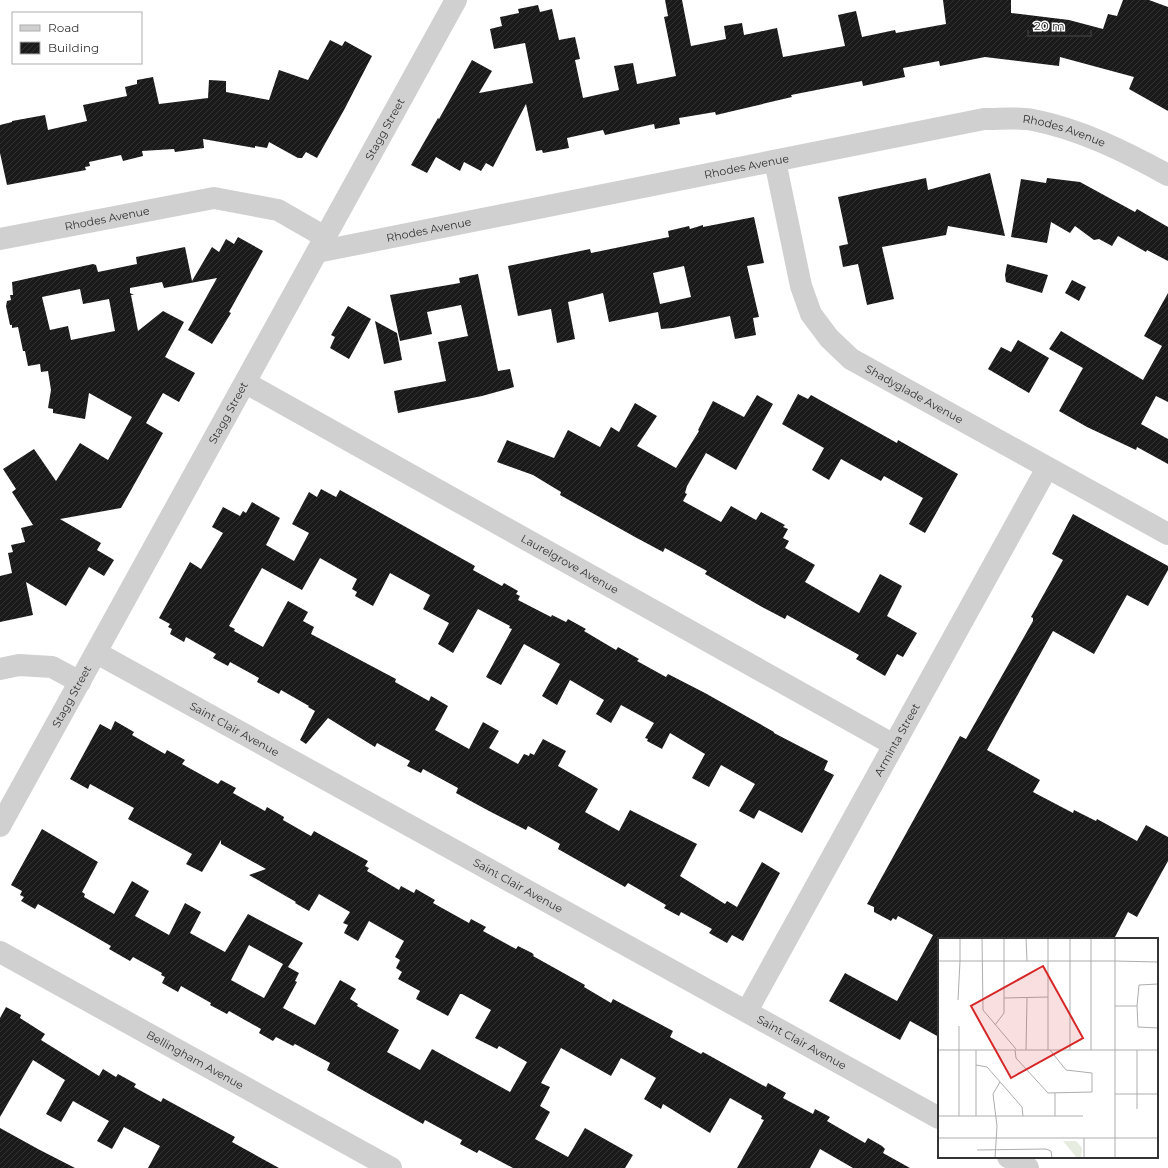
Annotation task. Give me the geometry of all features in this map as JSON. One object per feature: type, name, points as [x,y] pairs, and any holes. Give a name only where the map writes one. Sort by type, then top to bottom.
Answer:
[{"type":"street","name":"Stagg Street","points":[[0,826],[97,653],[456,0]]},
{"type":"street","name":"Rhodes Avenue","points":[[0,239],[214,198],[278,210],[321,244],[775,161],[984,119],[1032,120],[1094,140],[1168,175]]},
{"type":"street","name":"Shadyglade Avenue","points":[[775,161],[801,286],[811,314],[829,338],[851,359],[1168,534]]},
{"type":"street","name":"Laurelgrove Avenue","points":[[246,383],[894,745]]},
{"type":"street","name":"Arminta Street","points":[[747,1011],[1047,468]]},
{"type":"street","name":"Saint Clair Avenue","points":[[97,653],[938,1117]]},
{"type":"street","points":[[0,669],[19,665],[52,666],[80,682]]},
{"type":"street","name":"Bellingham Avenue","points":[[0,952],[391,1168]]},
{"type":"street","points":[[1010,1158],[1028,1168]]},
{"type":"building","points":[[665,0],[682,0],[691,46],[726,39],[724,26],[742,23],[744,35],[777,28],[783,57],[845,46],[838,15],[856,11],[862,37],[895,30],[896,33],[946,24],[943,0],[1011,0],[1011,13],[1069,20],[1103,29],[1108,14],[1117,16],[1123,0],[1149,0],[1168,7],[1168,111],[1129,89],[1134,77],[1060,57],[1059,66],[985,57],[940,66],[939,61],[903,68],[905,77],[863,86],[862,81],[791,95],[792,97],[716,115],[715,112],[679,118],[680,124],[655,129],[654,124],[605,135],[603,130],[567,138],[569,148],[543,153],[542,150],[536,151],[526,104],[493,167],[486,163],[481,171],[464,162],[460,171],[436,157],[427,173],[411,165],[472,60],[492,71],[479,93],[533,83],[525,43],[494,49],[490,29],[502,26],[500,17],[519,13],[518,9],[538,5],[540,12],[552,9],[559,40],[575,37],[580,59],[575,60],[583,98],[619,90],[614,66],[633,63],[637,84],[676,76],[664,17],[668,16]]},
{"type":"building","points":[[330,40],[342,46],[345,41],[372,56],[317,158],[306,152],[302,158],[298,158],[269,142],[267,148],[255,146],[255,148],[203,139],[204,148],[175,152],[174,149],[142,151],[143,156],[123,161],[121,155],[89,162],[90,166],[85,167],[86,170],[7,185],[0,153],[0,125],[12,121],[45,115],[48,130],[87,121],[83,105],[127,96],[125,87],[137,84],[137,80],[153,77],[159,104],[208,98],[209,80],[226,81],[226,92],[269,100],[279,70],[308,80]]},
{"type":"building","points":[[990,173],[1005,236],[948,226],[946,235],[882,247],[894,299],[867,305],[858,264],[843,267],[839,246],[848,244],[838,197],[926,178],[928,190]]},
{"type":"building","points":[[1047,178],[1080,182],[1135,212],[1137,209],[1168,227],[1168,261],[1147,250],[1146,252],[1118,236],[1112,246],[1099,239],[1094,240],[1075,226],[1070,233],[1051,222],[1047,243],[1011,237],[1021,179],[1046,183]]},
{"type":"building","points":[[754,217],[764,263],[747,266],[759,317],[753,318],[756,335],[735,339],[730,316],[673,328],[661,329],[658,312],[609,322],[603,293],[568,302],[575,339],[557,343],[551,309],[518,316],[508,266],[590,249],[591,253],[669,237],[668,231],[689,226],[690,229],[703,225],[703,227]],"holes":[[[684,266],[691,297],[660,304],[653,273]]]},
{"type":"building","points":[[238,237],[263,251],[229,312],[231,313],[212,344],[188,330],[217,278],[164,288],[162,282],[130,288],[130,293],[134,295],[131,295],[138,331],[163,311],[184,322],[165,357],[195,373],[179,402],[163,393],[146,423],[163,433],[121,508],[60,519],[101,543],[97,550],[114,560],[104,576],[89,567],[66,606],[26,582],[33,615],[0,622],[0,576],[12,573],[8,553],[13,552],[11,545],[25,542],[21,528],[33,525],[12,492],[16,489],[3,469],[34,449],[56,481],[80,443],[108,460],[132,417],[89,393],[85,419],[53,413],[53,409],[48,408],[51,390],[48,371],[41,372],[40,364],[28,366],[18,327],[12,328],[12,325],[10,325],[6,306],[7,301],[11,300],[10,295],[13,295],[12,282],[93,264],[96,265],[98,272],[137,264],[136,257],[185,247],[192,281],[212,247],[219,252],[226,239],[234,244]],"holes":[[[80,289],[83,304],[109,299],[115,331],[71,340],[68,326],[50,330],[42,297]]]},
{"type":"building","points":[[1007,264],[1048,275],[1042,293],[1006,282],[1005,275]]},
{"type":"building","points":[[478,274],[498,371],[510,369],[514,387],[482,396],[398,413],[394,391],[446,381],[438,342],[468,336],[461,305],[427,312],[432,334],[400,341],[390,295],[460,283],[459,278]]},
{"type":"building","points":[[1072,280],[1086,287],[1079,301],[1065,293]]},
{"type":"building","points":[[1168,293],[1168,402],[1156,396],[1141,424],[1168,439],[1168,464],[1137,447],[1136,450],[1087,427],[1059,411],[1083,368],[1049,349],[1061,331],[1143,380],[1162,346],[1144,336]]},
{"type":"building","points":[[348,306],[371,319],[349,359],[330,348],[335,337],[331,335]]},
{"type":"building","points":[[375,321],[397,333],[402,360],[384,364]]},
{"type":"building","points":[[1018,340],[1049,358],[1029,393],[988,369],[1001,347],[1011,352]]},
{"type":"building","points":[[798,394],[808,399],[811,395],[897,443],[898,440],[958,474],[925,533],[909,524],[923,498],[884,476],[881,481],[841,459],[829,480],[812,470],[824,448],[782,424]]},
{"type":"building","points":[[757,395],[773,404],[736,470],[706,453],[687,486],[685,493],[687,494],[683,501],[721,522],[731,506],[756,520],[761,512],[785,525],[783,527],[788,529],[783,538],[789,541],[785,548],[815,565],[805,582],[859,613],[880,574],[902,586],[887,616],[917,633],[903,657],[897,654],[885,676],[856,659],[859,655],[787,615],[785,619],[705,574],[707,571],[665,548],[663,552],[635,537],[560,495],[561,492],[533,475],[497,462],[507,440],[554,458],[568,430],[600,447],[611,427],[619,432],[635,403],[657,416],[637,446],[676,468],[699,431],[698,430],[713,401],[744,417]]},
{"type":"building","points":[[321,489],[336,497],[340,490],[475,566],[473,570],[502,586],[504,583],[518,591],[516,594],[520,596],[518,600],[551,617],[552,615],[566,622],[568,619],[586,629],[584,631],[616,650],[618,647],[639,659],[637,661],[666,677],[668,674],[705,693],[774,733],[828,761],[824,770],[834,775],[802,833],[759,810],[754,819],[739,811],[755,784],[721,765],[709,787],[692,778],[705,754],[670,733],[662,749],[647,741],[648,739],[645,738],[654,723],[621,705],[611,723],[596,714],[604,700],[570,680],[557,705],[542,696],[560,664],[524,644],[501,685],[486,677],[512,629],[509,628],[510,626],[478,609],[453,653],[438,644],[449,623],[423,609],[430,595],[390,573],[373,606],[355,596],[357,592],[352,589],[357,579],[320,558],[302,590],[262,568],[229,626],[235,629],[234,631],[263,647],[288,601],[308,612],[303,621],[314,627],[311,634],[396,679],[395,682],[429,701],[431,696],[448,706],[435,730],[469,749],[483,722],[499,731],[489,748],[518,764],[524,754],[529,756],[530,753],[534,755],[543,739],[566,751],[558,766],[598,789],[585,812],[619,831],[630,810],[697,844],[680,876],[725,904],[727,901],[737,907],[762,862],[780,873],[743,941],[732,935],[727,943],[709,933],[712,929],[681,912],[679,916],[664,908],[666,905],[628,883],[625,887],[558,849],[560,844],[528,826],[526,830],[489,811],[456,793],[458,788],[423,769],[421,773],[407,766],[410,761],[377,743],[375,747],[328,718],[306,744],[300,740],[315,711],[308,707],[309,706],[281,690],[279,694],[257,682],[259,678],[230,662],[228,666],[213,658],[216,654],[186,637],[184,642],[170,634],[172,629],[168,627],[170,624],[159,618],[190,562],[201,569],[223,533],[212,527],[223,507],[240,516],[243,511],[246,513],[252,502],[280,518],[266,545],[294,561],[309,533],[292,524],[309,492],[317,497]]},
{"type":"building","points":[[1073,514],[1168,566],[1168,570],[1148,606],[1127,595],[1094,654],[1053,631],[987,750],[1040,780],[1033,792],[1073,813],[1074,810],[1096,821],[1097,819],[1137,841],[1146,825],[1168,837],[1168,861],[1137,917],[1128,912],[1115,938],[938,938],[938,1036],[910,1021],[900,1040],[829,1001],[845,973],[897,1001],[933,935],[898,916],[896,920],[893,918],[891,921],[874,912],[874,907],[867,904],[960,736],[966,739],[1033,621],[1033,618],[1031,617],[1063,560],[1052,554]]},
{"type":"building","points":[[115,721],[134,732],[132,735],[165,754],[167,750],[185,760],[182,764],[218,784],[221,780],[236,788],[233,793],[265,811],[267,807],[284,817],[283,820],[311,836],[314,831],[368,861],[365,866],[369,868],[367,871],[399,890],[401,886],[414,893],[416,889],[435,900],[433,903],[469,923],[471,919],[486,927],[483,931],[516,949],[518,946],[532,953],[534,955],[533,956],[585,985],[584,987],[611,1003],[613,999],[673,1031],[670,1037],[701,1054],[703,1052],[766,1087],[768,1083],[786,1093],[783,1098],[813,1114],[815,1109],[830,1117],[827,1121],[865,1143],[868,1138],[885,1149],[883,1153],[910,1168],[853,1168],[820,1149],[810,1168],[737,1168],[764,1120],[761,1119],[762,1116],[730,1098],[710,1133],[663,1104],[661,1109],[644,1099],[656,1078],[621,1058],[611,1076],[561,1048],[541,1083],[550,1087],[540,1106],[550,1112],[535,1139],[568,1157],[585,1128],[633,1155],[625,1168],[513,1168],[479,1150],[477,1153],[460,1144],[462,1140],[425,1120],[423,1124],[327,1070],[330,1063],[295,1044],[293,1046],[276,1037],[273,1041],[259,1033],[261,1029],[229,1011],[227,1014],[210,1005],[211,1003],[181,986],[178,992],[162,983],[165,977],[161,975],[162,973],[133,957],[130,961],[109,949],[111,946],[38,904],[35,909],[21,901],[24,897],[20,895],[22,891],[11,885],[42,829],[98,862],[82,892],[85,894],[84,897],[114,914],[132,881],[149,891],[135,916],[169,935],[185,903],[201,912],[190,933],[225,952],[248,914],[303,943],[288,967],[299,973],[295,981],[297,982],[283,1008],[315,1025],[340,980],[356,989],[350,999],[358,1004],[357,1006],[399,1030],[387,1052],[420,1070],[432,1049],[510,1092],[527,1062],[499,1046],[497,1049],[475,1038],[491,1010],[460,994],[448,1016],[416,999],[420,991],[398,979],[402,972],[396,968],[400,960],[395,957],[404,941],[369,921],[358,941],[344,933],[348,925],[343,923],[350,912],[319,894],[309,911],[249,875],[266,869],[221,844],[221,840],[202,872],[186,864],[192,854],[128,819],[134,808],[90,784],[88,789],[70,779],[100,724],[111,730]],"holes":[[[249,945],[283,964],[264,998],[231,980]]]},
{"type":"building","points":[[6,1007],[21,1015],[20,1018],[45,1034],[41,1040],[99,1076],[103,1069],[116,1077],[118,1074],[136,1084],[134,1087],[161,1102],[163,1098],[235,1137],[232,1142],[279,1168],[148,1168],[160,1146],[124,1127],[112,1149],[97,1141],[109,1121],[73,1101],[61,1122],[46,1114],[65,1080],[33,1060],[0,1117],[0,1018]]},
{"type":"building","points":[[0,1128],[38,1149],[75,1168],[0,1168]]}]
